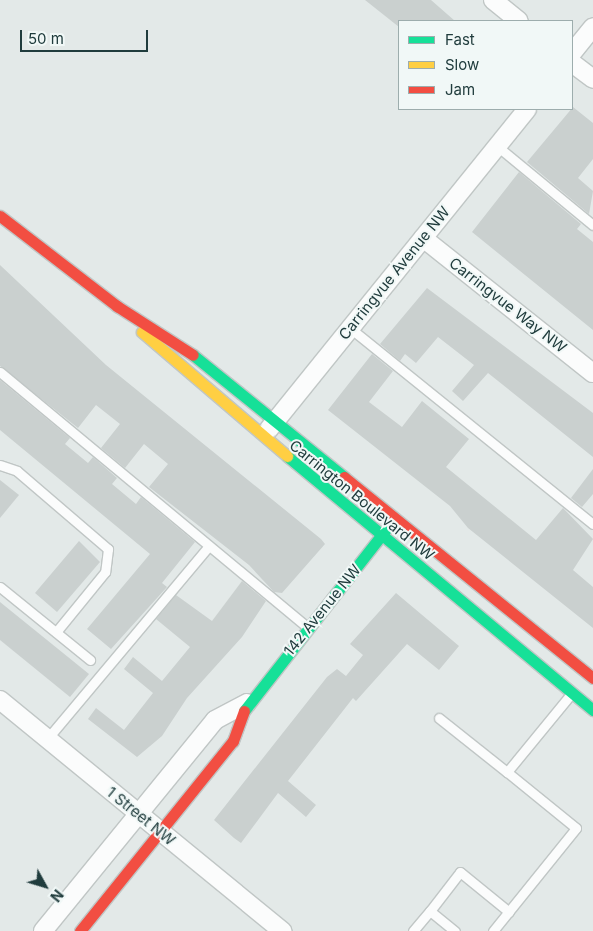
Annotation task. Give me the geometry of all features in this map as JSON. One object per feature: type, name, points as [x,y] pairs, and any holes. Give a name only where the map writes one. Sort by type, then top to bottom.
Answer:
[{"type":"street","points":[[493,0],[518,20]]},
{"type":"street","points":[[573,52],[593,26]]},
{"type":"street","points":[[573,64],[593,79]]},
{"type":"street","name":"Carringvue Avenue NW","points":[[262,438],[526,110]]},
{"type":"street","name":"Carrington Boulevard NW","points":[[0,216],[118,306],[173,339],[396,517],[582,682],[593,710]]},
{"type":"street","name":"Carringvue Way NW","points":[[423,238],[592,370]]},
{"type":"street","name":"Carrington Boulevard NW","points":[[118,306],[159,349],[262,438],[381,535],[582,682]]},
{"type":"street","name":"142 Avenue NW","points":[[80,931],[233,741],[248,703],[396,517]]},
{"type":"street","name":"1 Street NW","points":[[0,700],[282,931]]},
{"type":"street","name":"142 Avenue NW","points":[[43,931],[215,720],[248,703]]},
{"type":"lane","points":[[497,146],[593,225]]},
{"type":"lane","points":[[350,328],[593,524]]},
{"type":"lane","points":[[0,372],[308,627]]},
{"type":"lane","points":[[0,465],[17,471],[108,549],[105,572],[56,632]]},
{"type":"lane","points":[[47,739],[209,546]]},
{"type":"lane","points":[[0,587],[90,660]]},
{"type":"lane","points":[[507,772],[582,682]]},
{"type":"lane","points":[[439,718],[576,828],[493,931]]},
{"type":"lane","points":[[413,931],[460,872],[508,912]]},
{"type":"lane","points":[[430,911],[455,931]]},
{"type":"building","points":[[365,0],[431,0],[454,20],[398,20],[398,26]]},
{"type":"building","points":[[573,107],[593,123],[593,159],[578,178],[593,191],[589,214],[527,162],[570,110],[573,110]]},
{"type":"building","points":[[519,172],[581,224],[577,229],[593,242],[593,330],[472,232]]},
{"type":"building","points":[[0,265],[106,365],[321,539],[325,544],[282,593],[274,592],[249,565],[149,487],[168,464],[144,444],[125,468],[101,448],[120,424],[96,405],[78,428],[0,366]]},
{"type":"building","points":[[427,288],[593,413],[593,457],[488,373],[463,401],[452,391],[474,365],[438,337],[416,363],[405,354],[400,361],[380,344]]},
{"type":"building","points":[[372,354],[393,371],[369,402],[402,427],[422,401],[469,439],[446,467],[536,540],[563,508],[593,539],[573,570],[593,587],[593,628],[468,528],[450,506],[328,410]]},
{"type":"building","points":[[0,380],[70,438],[65,444],[88,463],[93,457],[117,478],[112,484],[136,504],[141,497],[195,542],[162,583],[167,587],[111,649],[87,629],[150,554],[0,430]]},
{"type":"building","points":[[593,469],[593,494],[582,507],[571,498]]},
{"type":"building","points":[[0,480],[19,495],[0,518]]},
{"type":"building","points":[[79,541],[100,562],[57,612],[35,593]]},
{"type":"building","points":[[242,581],[266,601],[242,637],[187,698],[162,736],[137,757],[88,719],[96,708],[124,730],[153,693],[124,669],[133,657],[162,681],[190,647],[156,619],[176,595],[212,621]]},
{"type":"building","points":[[396,593],[459,646],[439,670],[407,644],[356,701],[353,698],[288,781],[316,805],[306,817],[278,793],[241,843],[214,820],[327,677],[337,669],[346,676],[363,655],[350,644]]},
{"type":"building","points":[[0,602],[89,674],[70,697],[0,640]]},
{"type":"traffic: fast","points":[[193,355],[344,477]]},
{"type":"traffic: fast","points":[[287,456],[593,710]]},
{"type":"traffic: fast","points":[[244,711],[391,523]]},
{"type":"traffic: slow","points":[[142,332],[287,456]]},
{"type":"traffic: jam","points":[[0,216],[117,306],[193,355]]},
{"type":"traffic: jam","points":[[344,477],[593,678]]},
{"type":"traffic: jam","points":[[80,931],[233,741],[244,711]]}]
